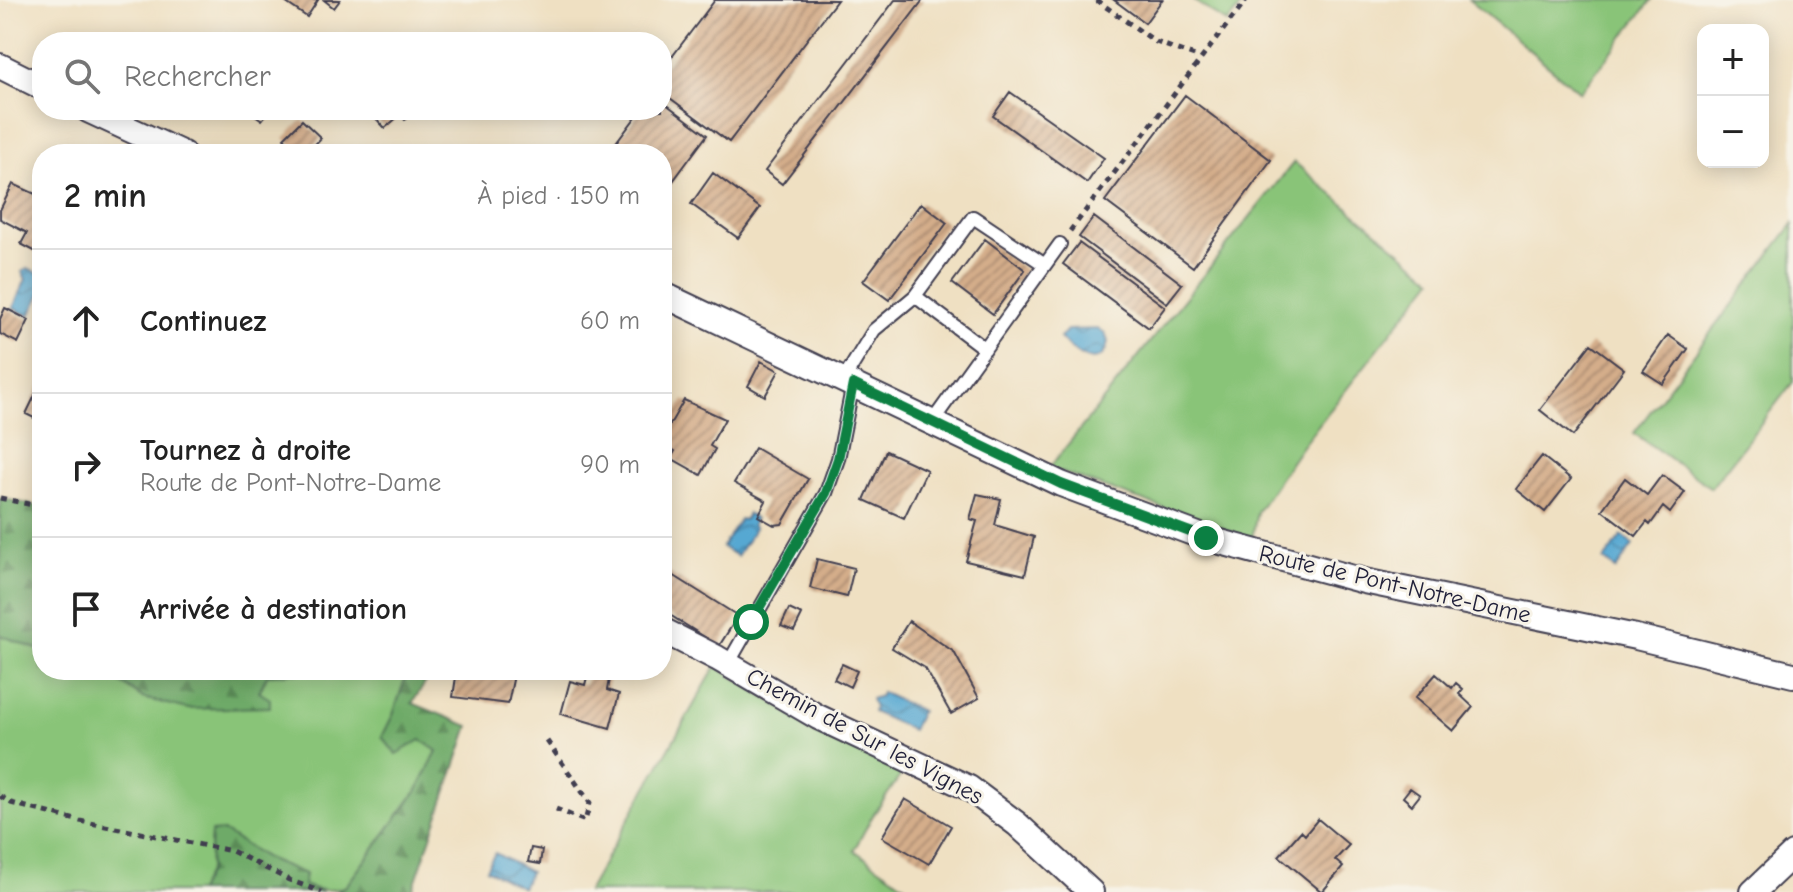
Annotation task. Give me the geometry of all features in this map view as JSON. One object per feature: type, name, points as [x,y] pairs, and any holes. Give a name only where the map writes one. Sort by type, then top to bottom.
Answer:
[{"type":"street","points":[[0,66],[32,82]]},
{"type":"street","points":[[110,120],[161,144]]},
{"type":"street","name":"Route de Pont-Notre-Dame","points":[[672,299],[1061,484],[1206,538],[1364,581],[1636,637],[1793,675]]},
{"type":"street","name":"Chemin de Sur les Vignes","points":[[672,635],[818,717],[969,788],[1005,814],[1091,892]]},
{"type":"street","points":[[1753,892],[1793,854]]},
{"type":"lane","points":[[728,664],[826,493],[838,459],[848,381],[874,330],[915,296],[973,217],[1045,265]]},
{"type":"lane","points":[[932,422],[1060,244]]},
{"type":"lane","points":[[915,296],[985,349]]},
{"type":"path","points":[[1096,0],[1156,42],[1200,58]]},
{"type":"path","points":[[1060,244],[1246,0]]},
{"type":"path","points":[[0,498],[32,505]]},
{"type":"path","points":[[547,741],[590,803],[585,821],[556,809]]},
{"type":"path","points":[[0,796],[11,803],[80,821],[232,851],[289,880],[322,892]]},
{"type":"green space","points":[[1193,0],[1246,0],[1227,23]]},
{"type":"green space","points":[[1469,0],[1652,0],[1580,92]]},
{"type":"green space","points":[[1294,162],[1433,279],[1302,446],[1257,512],[1252,539],[1049,468]]},
{"type":"green space","points":[[1793,224],[1793,382],[1711,488],[1634,433]]},
{"type":"green space","points":[[0,498],[32,505],[32,647],[0,635]]},
{"type":"green space","points":[[0,635],[32,647],[32,680],[117,680],[143,698],[259,693],[265,680],[405,680],[382,737],[421,740],[437,751],[419,788],[346,886],[341,888],[325,890],[303,885],[305,874],[266,858],[223,831],[211,833],[209,870],[198,892],[0,892]]},
{"type":"green space","points":[[716,666],[808,725],[905,769],[854,850],[914,892],[587,892]]},
{"type":"green space","points":[[117,680],[265,680],[259,692],[270,699],[270,707],[187,709],[143,698]]},
{"type":"green space","points":[[405,680],[427,680],[412,703],[469,726],[412,892],[336,892],[346,886],[419,788],[437,751],[421,740],[396,754],[382,737]]},
{"type":"green space","points":[[223,831],[266,858],[305,874],[303,885],[322,892],[198,892],[209,870],[211,832]]},
{"type":"water","points":[[28,268],[32,270],[30,316],[13,308],[26,279],[22,272]]},
{"type":"water","points":[[1098,329],[1105,333],[1108,342],[1105,352],[1094,359],[1079,354],[1060,338],[1067,330]]},
{"type":"water","points":[[748,514],[755,519],[752,525],[755,528],[737,556],[722,547],[740,519],[744,520]]},
{"type":"water","points":[[1622,536],[1633,545],[1616,569],[1604,560]]},
{"type":"water","points":[[881,692],[921,711],[912,730],[873,712],[871,699],[880,696]]},
{"type":"water","points":[[495,853],[530,872],[522,888],[486,869]]},
{"type":"building","points":[[282,0],[318,0],[307,17]]},
{"type":"building","points":[[324,0],[340,0],[334,8]]},
{"type":"building","points":[[715,0],[837,0],[729,142],[672,99],[672,57]]},
{"type":"building","points":[[895,0],[923,0],[782,184],[765,171]]},
{"type":"building","points":[[1114,0],[1162,0],[1145,23]]},
{"type":"building","points":[[1010,92],[1104,158],[1087,183],[993,116]]},
{"type":"building","points":[[1185,95],[1271,160],[1193,267],[1105,201]]},
{"type":"building","points":[[672,109],[707,135],[672,182],[672,144],[616,144],[634,120],[672,120]]},
{"type":"building","points":[[302,120],[321,138],[315,144],[290,144],[284,138]]},
{"type":"building","points":[[377,120],[394,120],[385,128]]},
{"type":"building","points":[[713,173],[760,208],[738,238],[691,204]]},
{"type":"building","points":[[13,184],[32,193],[32,250],[21,244],[27,233],[0,219],[0,210]]},
{"type":"building","points":[[921,203],[947,223],[889,300],[863,281]]},
{"type":"building","points":[[1094,217],[1182,284],[1167,303],[1079,237]]},
{"type":"building","points":[[985,239],[1025,270],[993,314],[952,283]]},
{"type":"building","points":[[1079,243],[1165,307],[1149,328],[1063,264]]},
{"type":"building","points":[[5,308],[29,320],[18,343],[0,334],[0,319]]},
{"type":"building","points":[[1668,335],[1688,349],[1663,384],[1643,371]]},
{"type":"building","points":[[1591,344],[1624,369],[1573,436],[1540,410]]},
{"type":"building","points":[[761,361],[779,371],[765,396],[748,386]]},
{"type":"building","points":[[684,400],[725,419],[710,446],[715,449],[701,475],[672,459],[675,451],[672,449],[672,421]]},
{"type":"building","points":[[32,402],[32,417],[26,414]]},
{"type":"building","points":[[755,448],[808,479],[782,524],[774,525],[758,516],[766,501],[734,483]]},
{"type":"building","points":[[886,451],[927,470],[904,518],[864,500]]},
{"type":"building","points":[[1542,456],[1571,479],[1545,512],[1516,489]]},
{"type":"building","points":[[1662,475],[1685,492],[1670,513],[1663,507],[1650,525],[1647,522],[1636,536],[1602,510],[1625,478],[1647,495]]},
{"type":"building","points":[[977,494],[1001,499],[995,525],[1034,537],[1025,575],[966,561],[977,521],[970,519]]},
{"type":"building","points":[[817,559],[854,568],[847,597],[810,588]]},
{"type":"building","points":[[672,575],[738,616],[719,646],[672,616]]},
{"type":"building","points":[[789,609],[802,615],[794,631],[781,626]]},
{"type":"building","points":[[909,621],[954,652],[979,698],[951,714],[925,668],[892,648]]},
{"type":"building","points":[[842,664],[857,671],[850,687],[834,679]]},
{"type":"building","points":[[1436,674],[1452,688],[1456,683],[1463,689],[1459,694],[1473,707],[1453,731],[1415,698]]},
{"type":"building","points":[[456,680],[513,680],[508,704],[453,697]]},
{"type":"building","points":[[586,680],[609,680],[607,690],[619,694],[610,728],[561,714],[570,681],[585,685]]},
{"type":"building","points":[[1410,788],[1420,795],[1412,805],[1403,797]]},
{"type":"building","points":[[905,799],[951,826],[929,864],[882,837]]},
{"type":"building","points":[[1318,819],[1349,845],[1335,860],[1343,867],[1322,892],[1279,856],[1301,831],[1305,835]]},
{"type":"building","points":[[531,848],[542,850],[540,864],[528,862]]},
{"type":"route","points":[[751,622],[826,493],[838,459],[853,384],[1061,484],[1206,538]]}]
